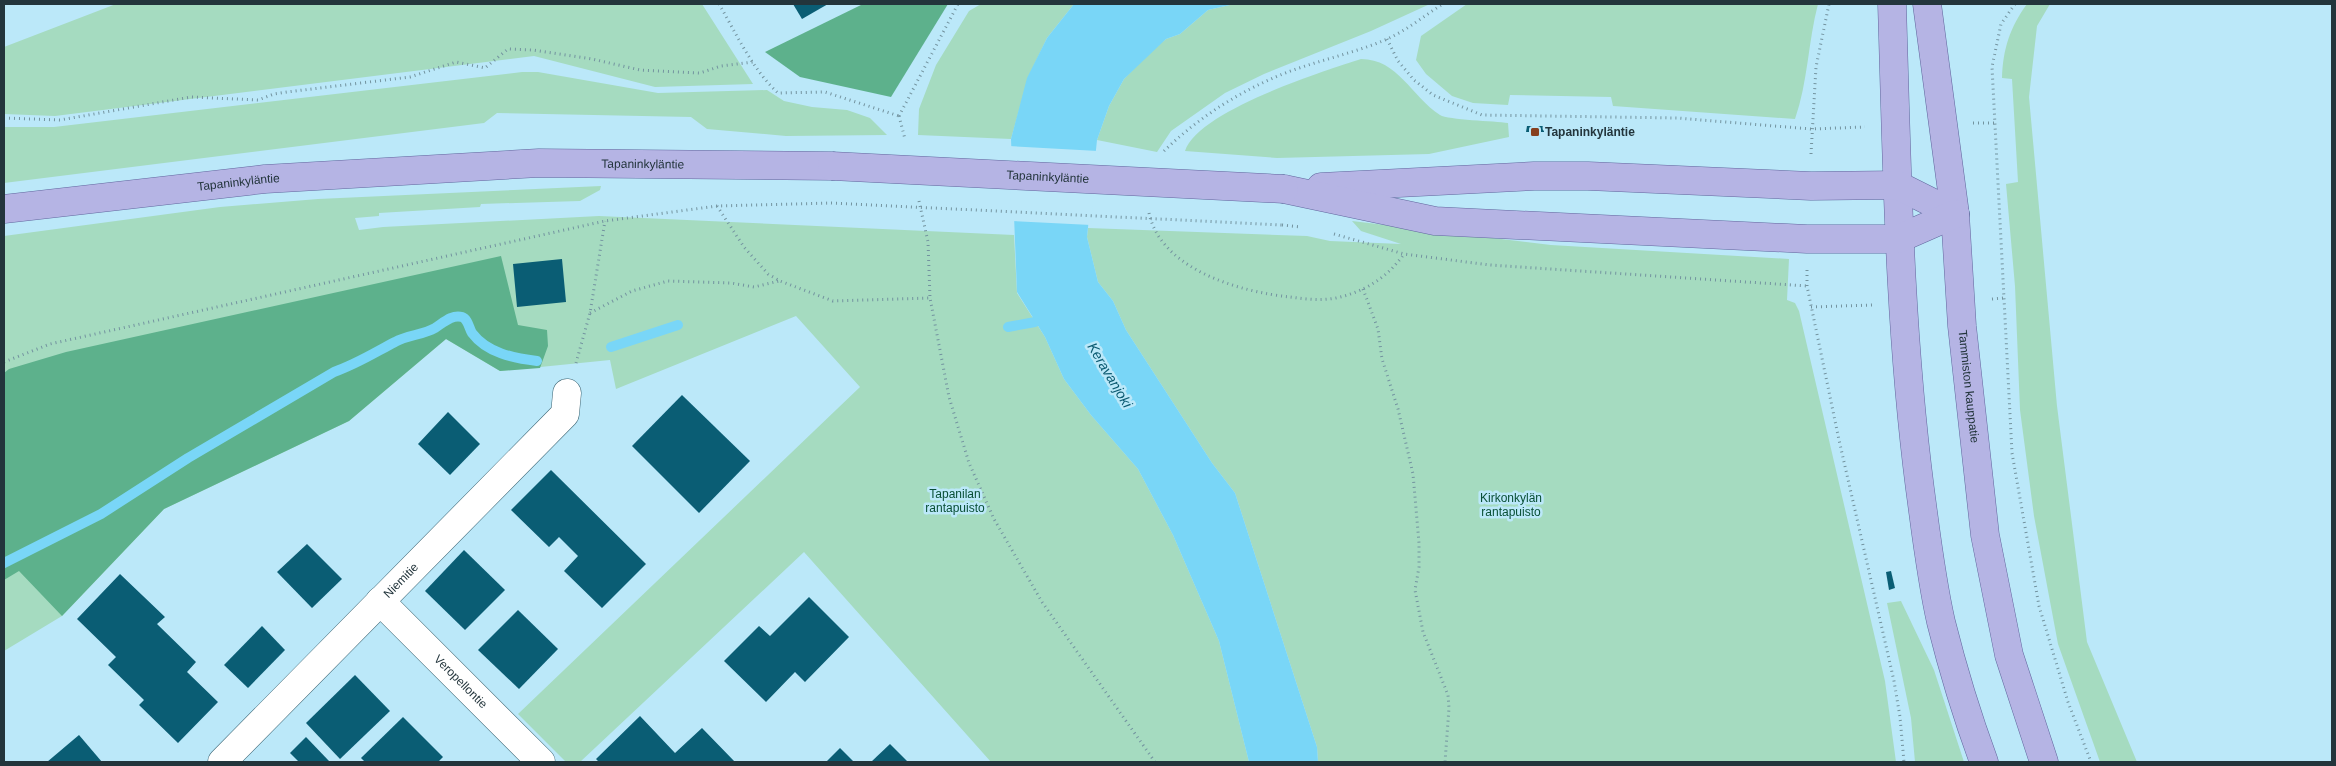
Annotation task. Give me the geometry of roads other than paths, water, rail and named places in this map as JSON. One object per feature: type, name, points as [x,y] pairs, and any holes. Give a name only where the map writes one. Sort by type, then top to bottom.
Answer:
[{"type":"main road","points":[[1892,4],[1898,239],[1914,443],[1941,621],[1964,707],[1984,762]]},
{"type":"main road","name":"Tammiston kauppatie","points":[[1927,4],[1955,214],[1960,309],[1984,535],[2009,655],[2044,762]]},
{"type":"main road","name":"Tapaninkyläntie","points":[[4,209],[266,179],[539,163],[832,166],[1284,189],[1534,176],[1588,176],[1810,186],[1897,185],[1955,214]]},
{"type":"main road","name":"Tapaninkyläntie","points":[[1284,189],[1435,220],[1807,239],[1898,239],[1955,214]]},
{"type":"street","name":"Niemitie","points":[[222,762],[565,414],[567,393]]},
{"type":"street","name":"Veropellontie","points":[[380,601],[450,668],[542,762]]},
{"type":"water","name":"Keravanjoki","points":[[1074,4],[1234,4],[1208,10],[1180,34],[1166,39],[1124,79],[1109,106],[1097,140],[1087,237],[1098,282],[1113,301],[1126,330],[1212,463],[1235,493],[1317,747],[1318,762],[1249,762],[1219,641],[1173,535],[1138,469],[1091,415],[1064,379],[1045,337],[1017,292],[1011,139],[1027,78],[1047,38]]},
{"type":"waterway","points":[[4,563],[101,514],[188,458],[334,372],[400,340],[435,328],[451,318],[458,316],[464,318],[478,340],[493,350],[510,356],[537,361]]},
{"type":"waterway","points":[[1008,327],[1035,322]]},
{"type":"waterway","points":[[611,347],[678,325]]},
{"type":"place","name":"Tapaninkyläntie","points":[[1535,132]]},
{"type":"park label","name":"Tapanilan rantapuisto","points":[[955,501]]},
{"type":"park label","name":"Kirkonkylän rantapuisto","points":[[1511,505]]}]
